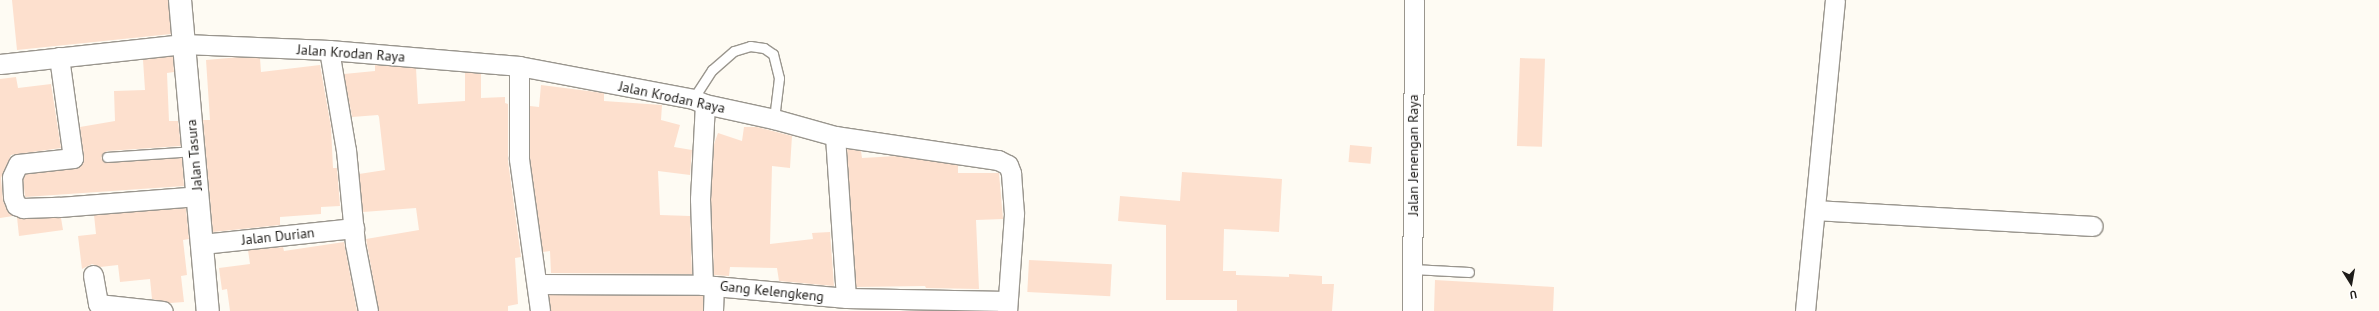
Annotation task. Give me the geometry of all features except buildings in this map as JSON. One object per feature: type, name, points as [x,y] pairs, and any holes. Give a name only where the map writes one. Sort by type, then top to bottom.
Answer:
[{"type":"street","name":"Jalan Tasura","points":[[180,0],[202,244],[204,310]]},
{"type":"street","name":"Jalan Jenengan Raya","points":[[1412,311],[1414,0]]},
{"type":"street","points":[[1805,311],[1835,0]]},
{"type":"street","name":"Jalan Krodan Raya","points":[[0,64],[184,44],[329,50],[519,66],[699,102],[774,119],[835,136],[998,160],[1008,165],[1011,173],[1014,214],[1007,306]]},
{"type":"street","points":[[329,50],[346,150],[354,228],[368,311]]},
{"type":"street","points":[[59,57],[73,158],[18,164],[12,177],[13,197],[16,205],[23,208],[71,207],[198,196]]},
{"type":"street","points":[[519,66],[520,159],[540,311]]},
{"type":"street","points":[[699,102],[700,199],[713,311]]},
{"type":"street","points":[[835,136],[846,298]]},
{"type":"street","points":[[1815,210],[2093,226]]},
{"type":"street","name":"Jalan Durian","points":[[202,244],[354,228]]},
{"type":"street","points":[[93,275],[98,308],[162,311]]},
{"type":"street","name":"Gang Kelengkeng","points":[[537,284],[709,285],[846,298],[1007,306]]},
{"type":"lane","points":[[699,102],[712,70],[734,51],[750,46],[764,48],[773,54],[780,78],[774,119]]},
{"type":"lane","points":[[107,157],[194,151]]},
{"type":"lane","points":[[1412,269],[1469,272]]}]
